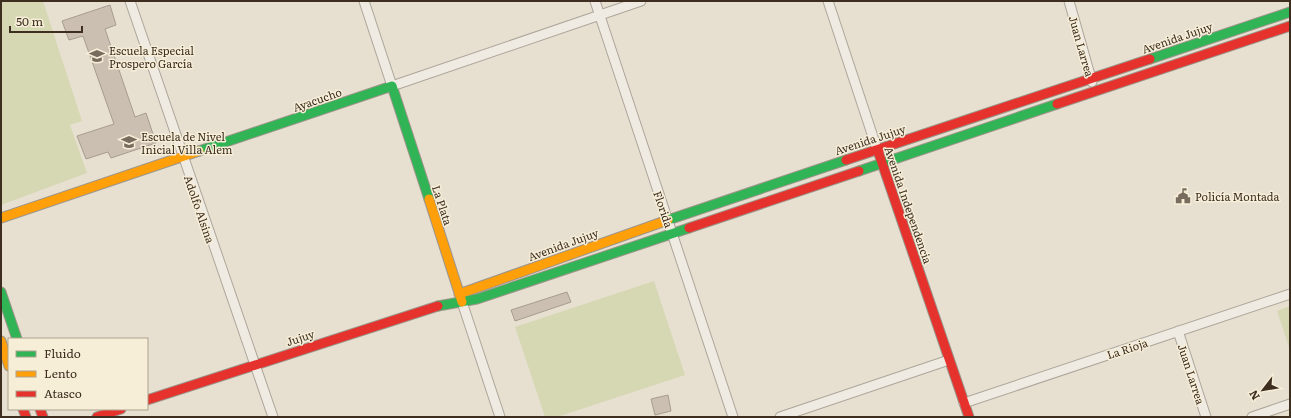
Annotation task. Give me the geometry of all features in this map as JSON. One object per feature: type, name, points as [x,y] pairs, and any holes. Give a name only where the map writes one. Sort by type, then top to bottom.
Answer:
[{"type":"main road","name":"Avenida Jujuy","points":[[460,298],[667,220],[1290,12]]},
{"type":"main road","points":[[460,298],[477,299],[1094,90],[1290,26]]},
{"type":"main road","name":"Ayacucho","points":[[1,218],[392,86]]},
{"type":"main road","name":"La Plata","points":[[392,86],[460,298]]},
{"type":"main road","name":"Avenida Independencia","points":[[877,149],[969,417]]},
{"type":"main road","points":[[1,292],[17,338]]},
{"type":"main road","name":"Jujuy","points":[[148,400],[460,298]]},
{"type":"main road","points":[[1,342],[3,353],[8,364]]},
{"type":"main road","points":[[97,417],[118,410]]},
{"type":"street","name":"Adolfo Alsina","points":[[130,1],[182,157],[273,417]]},
{"type":"street","name":"La Plata","points":[[364,1],[392,86]]},
{"type":"street","name":"Florida","points":[[595,1],[733,417]]},
{"type":"street","name":"Ayacucho","points":[[392,86],[641,1]]},
{"type":"street","name":"Avenida Independencia","points":[[828,1],[877,149]]},
{"type":"street","name":"Juan Larrea","points":[[1069,1],[1094,90]]},
{"type":"street","name":"La Rioja","points":[[964,403],[1290,294]]},
{"type":"street","name":"La Plata","points":[[460,298],[500,417]]},
{"type":"street","name":"Juan Larrea","points":[[1178,331],[1206,417]]},
{"type":"street","points":[[780,417],[949,360]]},
{"type":"street","points":[[1252,417],[1290,404]]},
{"type":"green space","points":[[1,1],[43,1],[82,121],[70,125],[87,173],[1,205]]},
{"type":"green space","points":[[654,281],[685,375],[557,417],[545,417],[515,327]]},
{"type":"green space","points":[[1290,306],[1290,350],[1277,311]]},
{"type":"building","points":[[110,5],[116,25],[105,29],[135,117],[146,113],[156,143],[111,158],[108,152],[86,159],[77,136],[114,124],[83,36],[69,40],[62,21]]},
{"type":"building","points":[[567,292],[571,302],[515,321],[511,310]]},
{"type":"building","points":[[668,395],[671,411],[655,415],[651,399]]},
{"type":"traffic: fast","points":[[1150,59],[1290,12]]},
{"type":"traffic: fast","points":[[199,151],[392,86],[429,199]]},
{"type":"traffic: fast","points":[[859,171],[1057,104]]},
{"type":"traffic: fast","points":[[668,220],[846,160]]},
{"type":"traffic: fast","points":[[438,306],[477,299],[689,228]]},
{"type":"traffic: fast","points":[[1,292],[17,338]]},
{"type":"traffic: slow","points":[[1,218],[199,151]]},
{"type":"traffic: slow","points":[[429,199],[462,302]]},
{"type":"traffic: slow","points":[[459,294],[668,220]]},
{"type":"traffic: slow","points":[[1,341],[8,363]]},
{"type":"traffic: jam","points":[[1057,104],[1290,26]]},
{"type":"traffic: jam","points":[[846,160],[1150,59]]},
{"type":"traffic: jam","points":[[879,154],[969,417]]},
{"type":"traffic: jam","points":[[689,228],[859,171]]},
{"type":"traffic: jam","points":[[148,400],[438,306]]},
{"type":"traffic: jam","points":[[23,410],[26,417]]},
{"type":"traffic: jam","points":[[40,410],[43,417]]},
{"type":"traffic: jam","points":[[97,417],[118,410]]},
{"type":"place","name":"Escuela Especial Prospero García","points":[[97,56]]},
{"type":"place","name":"Escuela de Nivel Inicial Villa Alem","points":[[129,142]]},
{"type":"place","name":"Policía Montada","points":[[1183,196]]}]
